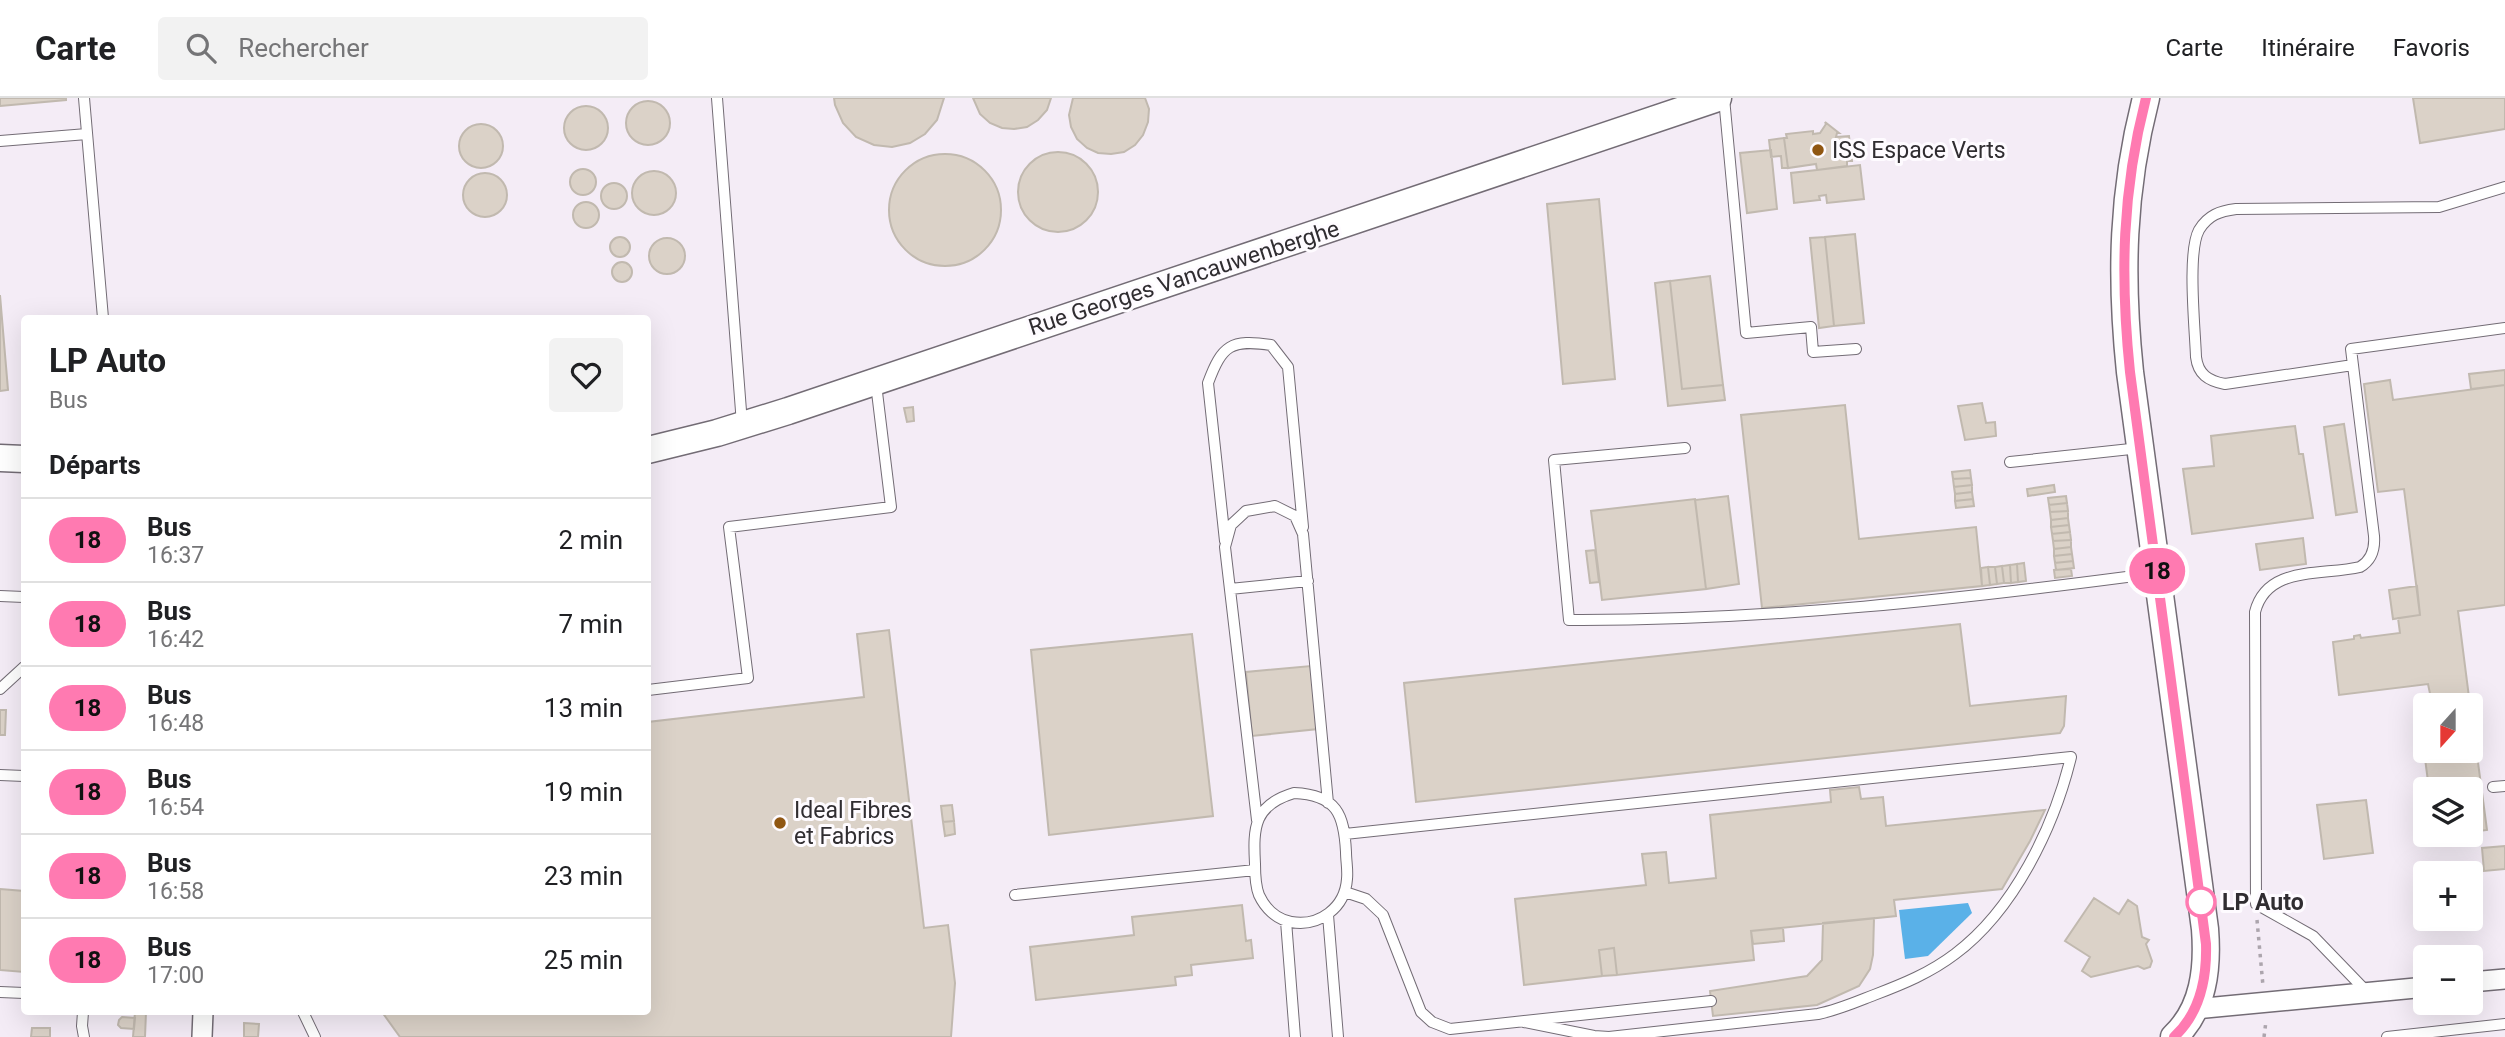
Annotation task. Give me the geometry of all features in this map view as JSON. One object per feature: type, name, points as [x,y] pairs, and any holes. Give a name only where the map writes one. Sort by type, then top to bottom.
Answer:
[{"type":"street","name":"Rue Georges Vancauwenberghe","points":[[651,449],[743,425],[1718,98]]},
{"type":"street","points":[[2146,98],[2129,174],[2123,250],[2126,330],[2205,929],[2206,968],[2195,1009],[2180,1035]]},
{"type":"street","points":[[0,458],[21,459]]},
{"type":"street","points":[[2483,981],[2505,979]]},
{"type":"street","points":[[2195,1009],[2413,988]]},
{"type":"street","points":[[202,1037],[204,1015]]},
{"type":"lane","points":[[84,98],[103,315]]},
{"type":"lane","points":[[717,98],[743,425]]},
{"type":"lane","points":[[1724,98],[1746,333],[1811,327],[1813,352],[1856,349]]},
{"type":"lane","points":[[0,141],[87,134]]},
{"type":"lane","points":[[2353,365],[2225,383],[2206,377],[2200,372],[2196,356],[2194,249],[2196,238],[2206,221],[2215,213],[2236,209],[2440,206],[2505,187]]},
{"type":"lane","points":[[2367,992],[2313,936],[2256,904],[2257,603],[2266,589],[2279,580],[2360,567],[2371,558],[2374,548],[2351,349],[2505,328]]},
{"type":"lane","points":[[1257,820],[1208,383],[1216,362],[1228,347],[1247,341],[1271,345],[1288,367],[1328,803]]},
{"type":"lane","points":[[651,690],[748,678],[729,527],[891,507],[875,380]]},
{"type":"lane","points":[[1685,448],[1554,460],[1569,620],[1667,620],[1768,615],[2052,587],[2158,573]]},
{"type":"lane","points":[[2010,463],[2140,448]]},
{"type":"lane","points":[[1225,547],[1231,525],[1246,511],[1275,506],[1295,516],[1303,534]]},
{"type":"lane","points":[[1230,589],[1308,580]]},
{"type":"lane","points":[[0,596],[21,597]]},
{"type":"lane","points":[[0,689],[21,670]]},
{"type":"lane","points":[[1345,834],[2070,757],[2046,832],[2026,869],[2007,896],[1990,919],[1958,952],[1913,980],[1839,1009],[1818,1014],[1609,1037],[1524,1021]]},
{"type":"lane","points":[[0,775],[21,776]]},
{"type":"lane","points":[[2493,788],[2505,786]]},
{"type":"lane","points":[[1294,793],[1310,794],[1328,803],[1337,810],[1344,825],[1348,878],[1345,892],[1328,915],[1315,921],[1286,921],[1263,904],[1256,889],[1253,835],[1257,820],[1266,807],[1279,797],[1294,793]]},
{"type":"lane","points":[[1016,895],[1255,870]]},
{"type":"lane","points":[[1345,892],[1366,899],[1383,915],[1421,1012],[1432,1022],[1450,1029],[1711,1001]]},
{"type":"lane","points":[[1328,915],[1338,1037]]},
{"type":"lane","points":[[1286,921],[1295,1037]]},
{"type":"lane","points":[[0,992],[21,993]]},
{"type":"lane","points":[[83,1015],[84,1037]]},
{"type":"lane","points":[[304,1015],[315,1037]]},
{"type":"lane","points":[[2387,1037],[2505,1024]]},
{"type":"path","points":[[2256,904],[2265,1003],[2264,1037]]},
{"type":"water","points":[[1968,903],[1972,913],[1928,956],[1905,959],[1899,910]]},
{"type":"building","points":[[0,98],[66,98],[66,100],[0,106]]},
{"type":"building","points":[[834,98],[944,98],[937,120],[925,134],[910,143],[892,147],[874,145],[856,137],[843,123]]},
{"type":"building","points":[[973,98],[1051,98],[1047,110],[1038,120],[1027,127],[1014,129],[990,123],[980,114]]},
{"type":"building","points":[[1073,98],[1145,98],[1149,109],[1143,135],[1135,145],[1124,152],[1098,153],[1087,148],[1077,139],[1071,127],[1069,115]]},
{"type":"building","points":[[2413,98],[2505,98],[2505,129],[2420,143]]},
{"type":"building","points":[[648,101],[664,107],[670,123],[664,139],[648,145],[632,139],[626,123],[632,107]]},
{"type":"building","points":[[586,106],[595,107],[602,112],[607,119],[607,137],[602,144],[595,149],[586,150],[577,149],[570,144],[565,137],[564,128],[565,119],[570,112],[577,107]]},
{"type":"building","name":"ISS Espace Verts","points":[[1825,122],[1839,133],[1836,137],[1849,136],[1852,161],[1847,161],[1847,166],[1817,170],[1816,164],[1788,168],[1784,138],[1787,138],[1786,134],[1813,131],[1813,134],[1820,133]]},
{"type":"building","points":[[481,124],[497,130],[503,146],[497,162],[481,168],[465,162],[459,146],[465,130]]},
{"type":"building","points":[[1784,138],[1788,168],[1782,168],[1781,156],[1771,157],[1769,140]]},
{"type":"building","points":[[1771,150],[1777,209],[1747,213],[1740,153]]},
{"type":"building","points":[[1058,152],[1073,155],[1086,164],[1095,177],[1098,192],[1095,207],[1086,220],[1073,229],[1058,232],[1043,229],[1030,220],[1021,207],[1018,192],[1021,177],[1030,164],[1043,155]]},
{"type":"building","points":[[945,154],[966,159],[984,171],[996,189],[1001,210],[996,231],[984,249],[966,261],[945,266],[924,261],[906,249],[894,231],[889,210],[894,189],[906,171],[924,159]]},
{"type":"building","points":[[1860,165],[1864,199],[1827,203],[1826,195],[1819,196],[1820,200],[1794,203],[1791,173]]},
{"type":"building","points":[[583,169],[592,173],[596,182],[592,191],[583,195],[574,191],[570,182],[574,173]]},
{"type":"building","points":[[654,171],[663,172],[670,177],[675,184],[675,202],[670,209],[663,214],[654,215],[645,214],[638,209],[633,202],[632,193],[633,184],[638,177],[645,172]]},
{"type":"building","points":[[485,173],[501,179],[507,195],[501,211],[485,217],[469,211],[463,195],[469,179]]},
{"type":"building","points":[[614,183],[623,187],[627,196],[623,205],[614,209],[605,205],[601,196],[605,187]]},
{"type":"building","points":[[1599,199],[1615,379],[1563,384],[1547,204]]},
{"type":"building","points":[[586,202],[595,206],[599,215],[595,224],[586,228],[577,224],[573,215],[577,206]]},
{"type":"building","points":[[1855,234],[1864,323],[1834,326],[1825,237]]},
{"type":"building","points":[[616,237],[624,237],[630,247],[624,257],[616,257],[610,251],[610,243]]},
{"type":"building","points":[[1825,237],[1834,326],[1819,328],[1810,238]]},
{"type":"building","points":[[667,238],[680,243],[685,256],[680,269],[667,274],[654,269],[649,256],[654,243]]},
{"type":"building","points":[[618,262],[626,262],[632,272],[626,282],[618,282],[612,276],[612,268]]},
{"type":"building","points":[[1710,276],[1723,385],[1682,389],[1670,281]]},
{"type":"building","points":[[1670,281],[1682,389],[1723,385],[1725,400],[1668,406],[1655,283]]},
{"type":"building","points":[[0,295],[8,390],[0,391]]},
{"type":"building","points":[[2505,370],[2505,385],[2471,389],[2469,374]]},
{"type":"building","points":[[2390,380],[2393,400],[2505,385],[2505,605],[2458,611],[2468,693],[2430,693],[2428,684],[2339,695],[2333,642],[2354,639],[2354,636],[2360,635],[2361,638],[2400,633],[2398,618],[2420,615],[2404,489],[2378,492],[2364,384]]},
{"type":"building","points":[[1982,403],[1986,423],[1995,422],[1996,436],[1965,440],[1958,406]]},
{"type":"building","points":[[1845,405],[1859,539],[1976,527],[1982,586],[1762,608],[1741,415]]},
{"type":"building","points":[[913,407],[914,421],[907,422],[904,408]]},
{"type":"building","points":[[2344,424],[2357,512],[2336,515],[2324,427]]},
{"type":"building","points":[[2295,426],[2299,454],[2303,454],[2313,518],[2192,534],[2183,469],[2214,466],[2211,436]]},
{"type":"building","points":[[1970,470],[1971,478],[1953,479],[1952,472]]},
{"type":"building","points":[[1971,478],[1972,485],[1954,487],[1953,479]]},
{"type":"building","points":[[1972,485],[1972,492],[1955,494],[1954,487]]},
{"type":"building","points":[[2054,485],[2055,492],[2028,496],[2027,489]]},
{"type":"building","points":[[1972,492],[1973,499],[1955,501],[1955,494]]},
{"type":"building","points":[[1728,496],[1739,584],[1706,589],[1695,500]]},
{"type":"building","points":[[2066,496],[2067,503],[2049,505],[2048,498]]},
{"type":"building","points":[[1695,499],[1706,589],[1602,600],[1591,511]]},
{"type":"building","points":[[1973,499],[1974,506],[1956,508],[1955,501]]},
{"type":"building","points":[[2067,503],[2068,511],[2050,512],[2049,505]]},
{"type":"building","points":[[2068,511],[2068,518],[2051,520],[2050,512]]},
{"type":"building","points":[[2068,518],[2069,525],[2051,527],[2051,520]]},
{"type":"building","points":[[2069,525],[2070,532],[2052,534],[2051,527]]},
{"type":"building","points":[[2070,532],[2071,540],[2053,541],[2052,534]]},
{"type":"building","points":[[2303,538],[2306,564],[2260,570],[2256,544]]},
{"type":"building","points":[[2071,540],[2071,547],[2054,549],[2053,541]]},
{"type":"building","points":[[2071,547],[2072,554],[2054,556],[2054,549]]},
{"type":"building","points":[[1595,550],[1599,582],[1590,583],[1586,551]]},
{"type":"building","points":[[2072,554],[2073,561],[2055,563],[2054,556]]},
{"type":"building","points":[[2073,561],[2074,568],[2056,570],[2055,563]]},
{"type":"building","points":[[2024,563],[2026,581],[2018,582],[2017,564]]},
{"type":"building","points":[[2017,564],[2018,582],[2011,583],[2010,565]]},
{"type":"building","points":[[2010,565],[2011,583],[2004,583],[2002,566]]},
{"type":"building","points":[[2002,566],[2004,583],[1997,584],[1995,567]]},
{"type":"building","points":[[1988,567],[1990,585],[1982,586],[1981,568]]},
{"type":"building","points":[[1988,567],[1995,567],[1997,584],[1990,585]]},
{"type":"building","points":[[2071,569],[2072,576],[2055,578],[2054,570]]},
{"type":"building","points":[[2417,586],[2420,615],[2393,619],[2389,590]]},
{"type":"building","points":[[1960,624],[1970,706],[2066,696],[2064,726],[2060,733],[1416,802],[1404,683]]},
{"type":"building","name":"Ideal Fibres et Fabrics","points":[[889,630],[924,928],[948,925],[955,983],[951,1037],[400,1037],[384,1015],[651,1015],[651,722],[864,697],[857,634]]},
{"type":"building","points":[[1192,634],[1213,816],[1049,835],[1031,650]]},
{"type":"building","points":[[1311,666],[1318,729],[1252,736],[1246,672]]},
{"type":"building","points":[[0,710],[6,710],[5,735],[0,735]]},
{"type":"building","points":[[2426,763],[2478,763],[2480,777],[2427,777]]},
{"type":"building","points":[[1859,787],[1861,799],[1883,797],[1886,826],[2045,810],[2002,889],[1894,900],[1896,916],[1751,931],[1754,960],[1617,975],[1614,948],[1599,950],[1602,976],[1524,985],[1515,899],[1646,885],[1642,854],[1666,852],[1669,883],[1716,878],[1710,815],[1831,802],[1830,790]]},
{"type":"building","points":[[2366,800],[2373,853],[2324,859],[2317,805]]},
{"type":"building","points":[[2483,800],[2487,830],[2483,830]]},
{"type":"building","points":[[952,805],[954,821],[943,822],[941,806]]},
{"type":"building","points":[[954,821],[955,834],[945,836],[943,822]]},
{"type":"building","points":[[2505,846],[2505,869],[2484,871],[2482,848]]},
{"type":"building","points":[[0,889],[21,891],[21,972],[0,970]]},
{"type":"building","points":[[2094,898],[2119,914],[2128,900],[2137,906],[2142,937],[2149,940],[2146,944],[2152,961],[2150,967],[2144,969],[2138,966],[2091,977],[2082,971],[2090,957],[2065,941]]},
{"type":"building","points":[[1242,905],[1246,941],[1251,940],[1253,958],[1191,965],[1192,975],[1175,977],[1176,985],[1036,1000],[1030,947],[1134,935],[1132,917]]},
{"type":"building","points":[[1874,918],[1870,969],[1859,986],[1817,1005],[1713,1016],[1710,991],[1807,976],[1822,960],[1823,923]]},
{"type":"building","points":[[1783,928],[1784,941],[1753,944],[1751,931]]},
{"type":"building","points":[[1614,948],[1617,975],[1602,976],[1599,950]]},
{"type":"building","points":[[135,1015],[146,1015],[145,1037],[133,1037]]},
{"type":"building","points":[[122,1017],[135,1018],[134,1029],[121,1028],[118,1025]]},
{"type":"building","points":[[244,1023],[259,1024],[258,1037],[244,1037]]},
{"type":"building","points":[[32,1028],[50,1028],[50,1037],[31,1037]]},
{"type":"bus line","name":"18","points":[[2146,98],[2129,174],[2125,211],[2124,313],[2207,956],[2204,980],[2195,1009],[2174,1037]]},
{"type":"place","name":"ISS Espace Verts","points":[[1818,150]]},
{"type":"place","name":"Ideal Fibres et Fabrics","points":[[780,823]]},
{"type":"place","name":"LP Auto","points":[[2201,902]]}]
